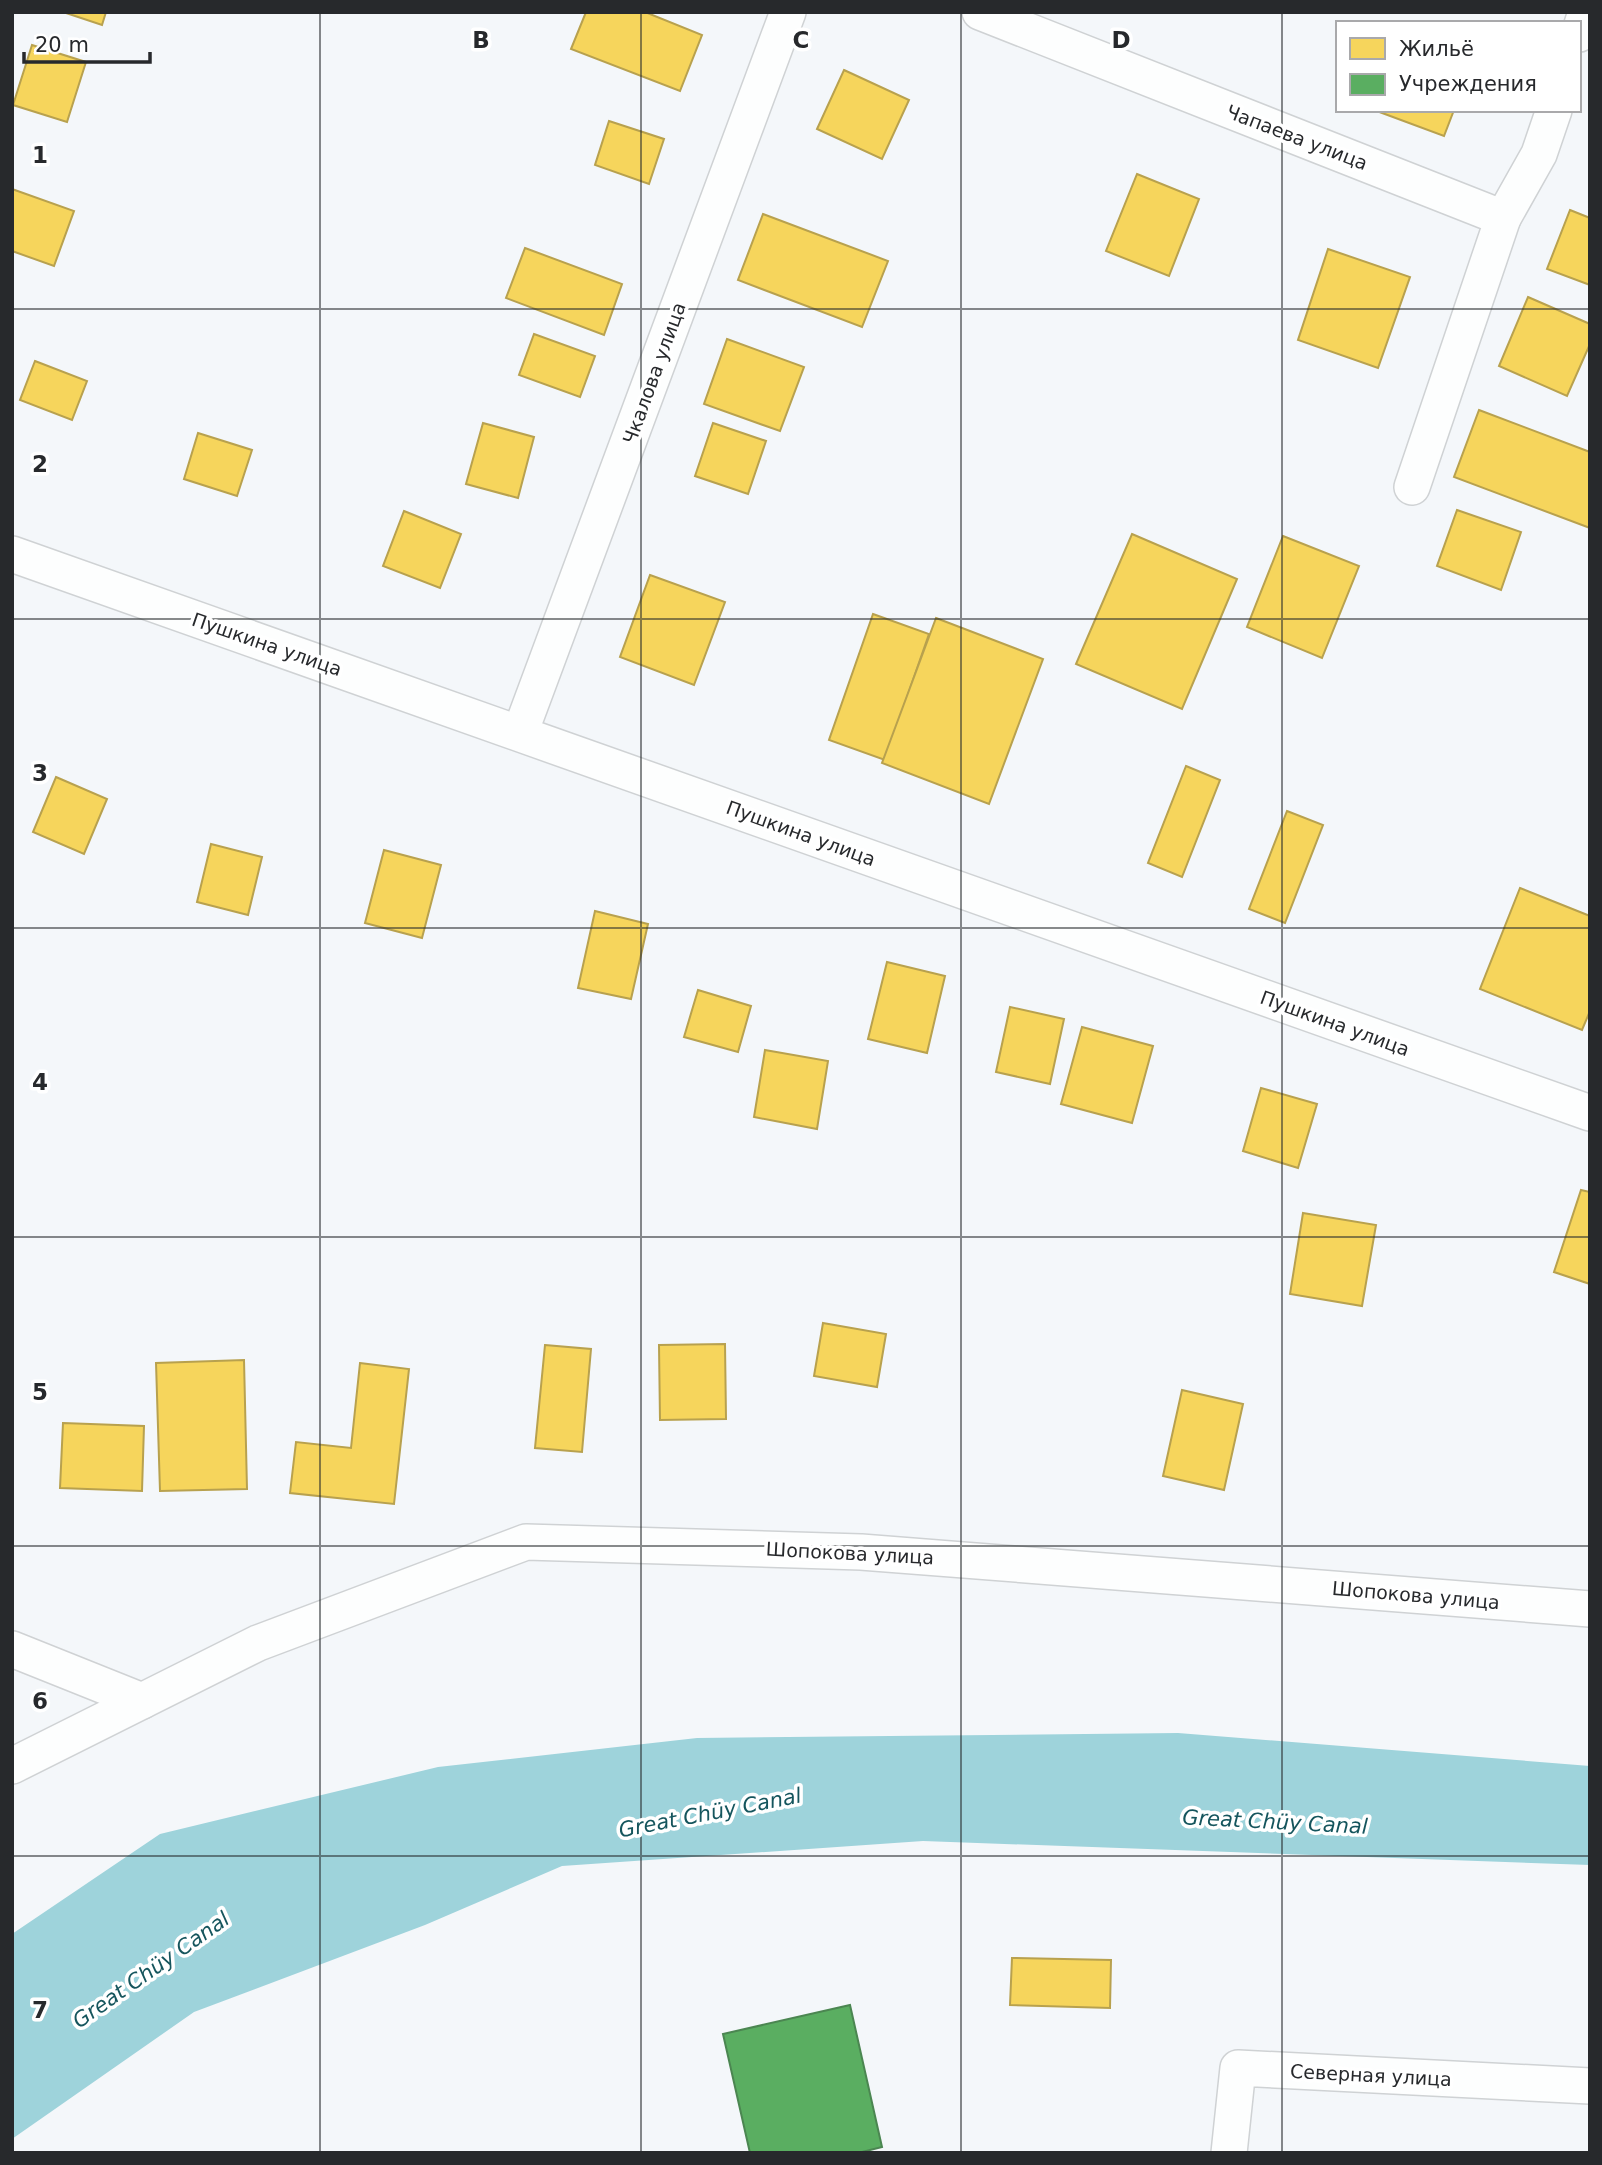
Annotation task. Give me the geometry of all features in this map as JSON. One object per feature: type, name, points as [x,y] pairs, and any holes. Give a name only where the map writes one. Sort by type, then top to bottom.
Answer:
[{"type":"street","name":"Чкалова улица","points":[[520,733],[788,12]]},
{"type":"street","name":"Чапаева улица","points":[[980,12],[1503,218]]},
{"type":"street","points":[[1412,487],[1503,218],[1539,154],[1553,112]]},
{"type":"street","name":"Пушкина улица","points":[[12,554],[1590,1113]]},
{"type":"street","name":"Шопокова улица","points":[[12,1766],[258,1643],[526,1542],[861,1552],[1590,1609]]},
{"type":"street","points":[[12,1649],[142,1702]]},
{"type":"street","name":"Северная улица","points":[[1229,2153],[1238,2068],[1590,2086]]},
{"type":"water","name":"Great Chüy Canal","points":[[1178,1733],[1590,1766],[1590,1865],[923,1841],[562,1866],[425,1925],[194,2012],[12,2139],[12,1934],[160,1834],[438,1767],[697,1738]]},
{"type":"building: Жильё","points":[[63,12],[106,12],[102,25]]},
{"type":"building: Жильё","points":[[586,12],[645,12],[702,35],[680,91],[571,49]]},
{"type":"building: Жильё","points":[[32,45],[86,62],[67,122],[13,105]]},
{"type":"building: Жильё","points":[[844,70],[909,100],[882,159],[817,129]]},
{"type":"building: Жильё","points":[[1379,112],[1453,112],[1444,136]]},
{"type":"building: Жильё","points":[[609,121],[664,139],[649,184],[595,165]]},
{"type":"building: Жильё","points":[[1137,174],[1199,199],[1169,276],[1106,251]]},
{"type":"building: Жильё","points":[[12,189],[74,211],[54,266],[12,251]]},
{"type":"building: Жильё","points":[[1570,210],[1590,218],[1590,285],[1547,269]]},
{"type":"building: Жильё","points":[[763,214],[888,261],[862,327],[738,280]]},
{"type":"building: Жильё","points":[[525,248],[622,284],[604,335],[506,298]]},
{"type":"building: Жильё","points":[[1328,249],[1410,277],[1378,368],[1298,340]]},
{"type":"building: Жильё","points":[[1528,297],[1590,324],[1590,344],[1567,396],[1499,366]]},
{"type":"building: Жильё","points":[[534,334],[595,356],[580,397],[519,375]]},
{"type":"building: Жильё","points":[[727,339],[804,367],[780,431],[704,404]]},
{"type":"building: Жильё","points":[[35,361],[87,381],[72,420],[20,400]]},
{"type":"building: Жильё","points":[[1479,410],[1590,452],[1590,528],[1454,477]]},
{"type":"building: Жильё","points":[[483,423],[534,437],[518,498],[466,484]]},
{"type":"building: Жильё","points":[[713,423],[766,441],[748,494],[695,476]]},
{"type":"building: Жильё","points":[[198,433],[252,450],[237,496],[184,479]]},
{"type":"building: Жильё","points":[[1457,510],[1521,532],[1501,590],[1437,566]]},
{"type":"building: Жильё","points":[[404,511],[461,534],[440,588],[383,566]]},
{"type":"building: Жильё","points":[[1132,534],[1237,579],[1182,709],[1076,664]]},
{"type":"building: Жильё","points":[[1283,536],[1359,566],[1322,658],[1247,627]]},
{"type":"building: Жильё","points":[[650,575],[725,602],[694,685],[620,657]]},
{"type":"building: Жильё","points":[[873,614],[929,634],[885,760],[829,740]]},
{"type":"building: Жильё","points":[[936,618],[1043,659],[989,804],[882,763]]},
{"type":"building: Жильё","points":[[1186,766],[1220,780],[1182,877],[1148,863]]},
{"type":"building: Жильё","points":[[56,777],[107,799],[84,854],[33,832]]},
{"type":"building: Жильё","points":[[1287,811],[1323,825],[1285,923],[1249,909]]},
{"type":"building: Жильё","points":[[211,844],[262,857],[248,915],[197,902]]},
{"type":"building: Жильё","points":[[384,850],[441,865],[422,938],[365,923]]},
{"type":"building: Жильё","points":[[1520,888],[1590,916],[1590,1011],[1582,1030],[1480,989]]},
{"type":"building: Жильё","points":[[595,911],[648,924],[631,999],[578,988]]},
{"type":"building: Жильё","points":[[887,962],[945,976],[927,1053],[868,1039]]},
{"type":"building: Жильё","points":[[698,990],[751,1006],[738,1052],[684,1037]]},
{"type":"building: Жильё","points":[[1010,1007],[1064,1019],[1050,1084],[996,1072]]},
{"type":"building: Жильё","points":[[1082,1027],[1153,1046],[1132,1123],[1061,1104]]},
{"type":"building: Жильё","points":[[765,1050],[828,1061],[817,1129],[754,1117]]},
{"type":"building: Жильё","points":[[1261,1088],[1317,1104],[1298,1168],[1243,1151]]},
{"type":"building: Жильё","points":[[1581,1190],[1590,1192],[1590,1284],[1554,1272]]},
{"type":"building: Жильё","points":[[1303,1213],[1376,1225],[1362,1306],[1290,1294]]},
{"type":"building: Жильё","points":[[823,1323],[886,1334],[877,1387],[814,1376]]},
{"type":"building: Жильё","points":[[725,1344],[726,1419],[660,1420],[659,1345]]},
{"type":"building: Жильё","points":[[545,1345],[591,1349],[582,1452],[535,1448]]},
{"type":"building: Жильё","points":[[244,1360],[247,1489],[160,1491],[156,1363]]},
{"type":"building: Жильё","points":[[360,1363],[409,1369],[394,1504],[290,1493],[296,1442],[351,1448]]},
{"type":"building: Жильё","points":[[1182,1390],[1243,1404],[1224,1490],[1163,1476]]},
{"type":"building: Жильё","points":[[63,1423],[144,1426],[142,1491],[60,1488]]},
{"type":"building: Жильё","points":[[1012,1958],[1111,1960],[1110,2008],[1010,2005]]},
{"type":"building: Учреждения","points":[[850,2005],[882,2147],[858,2153],[750,2153],[723,2034]]}]
